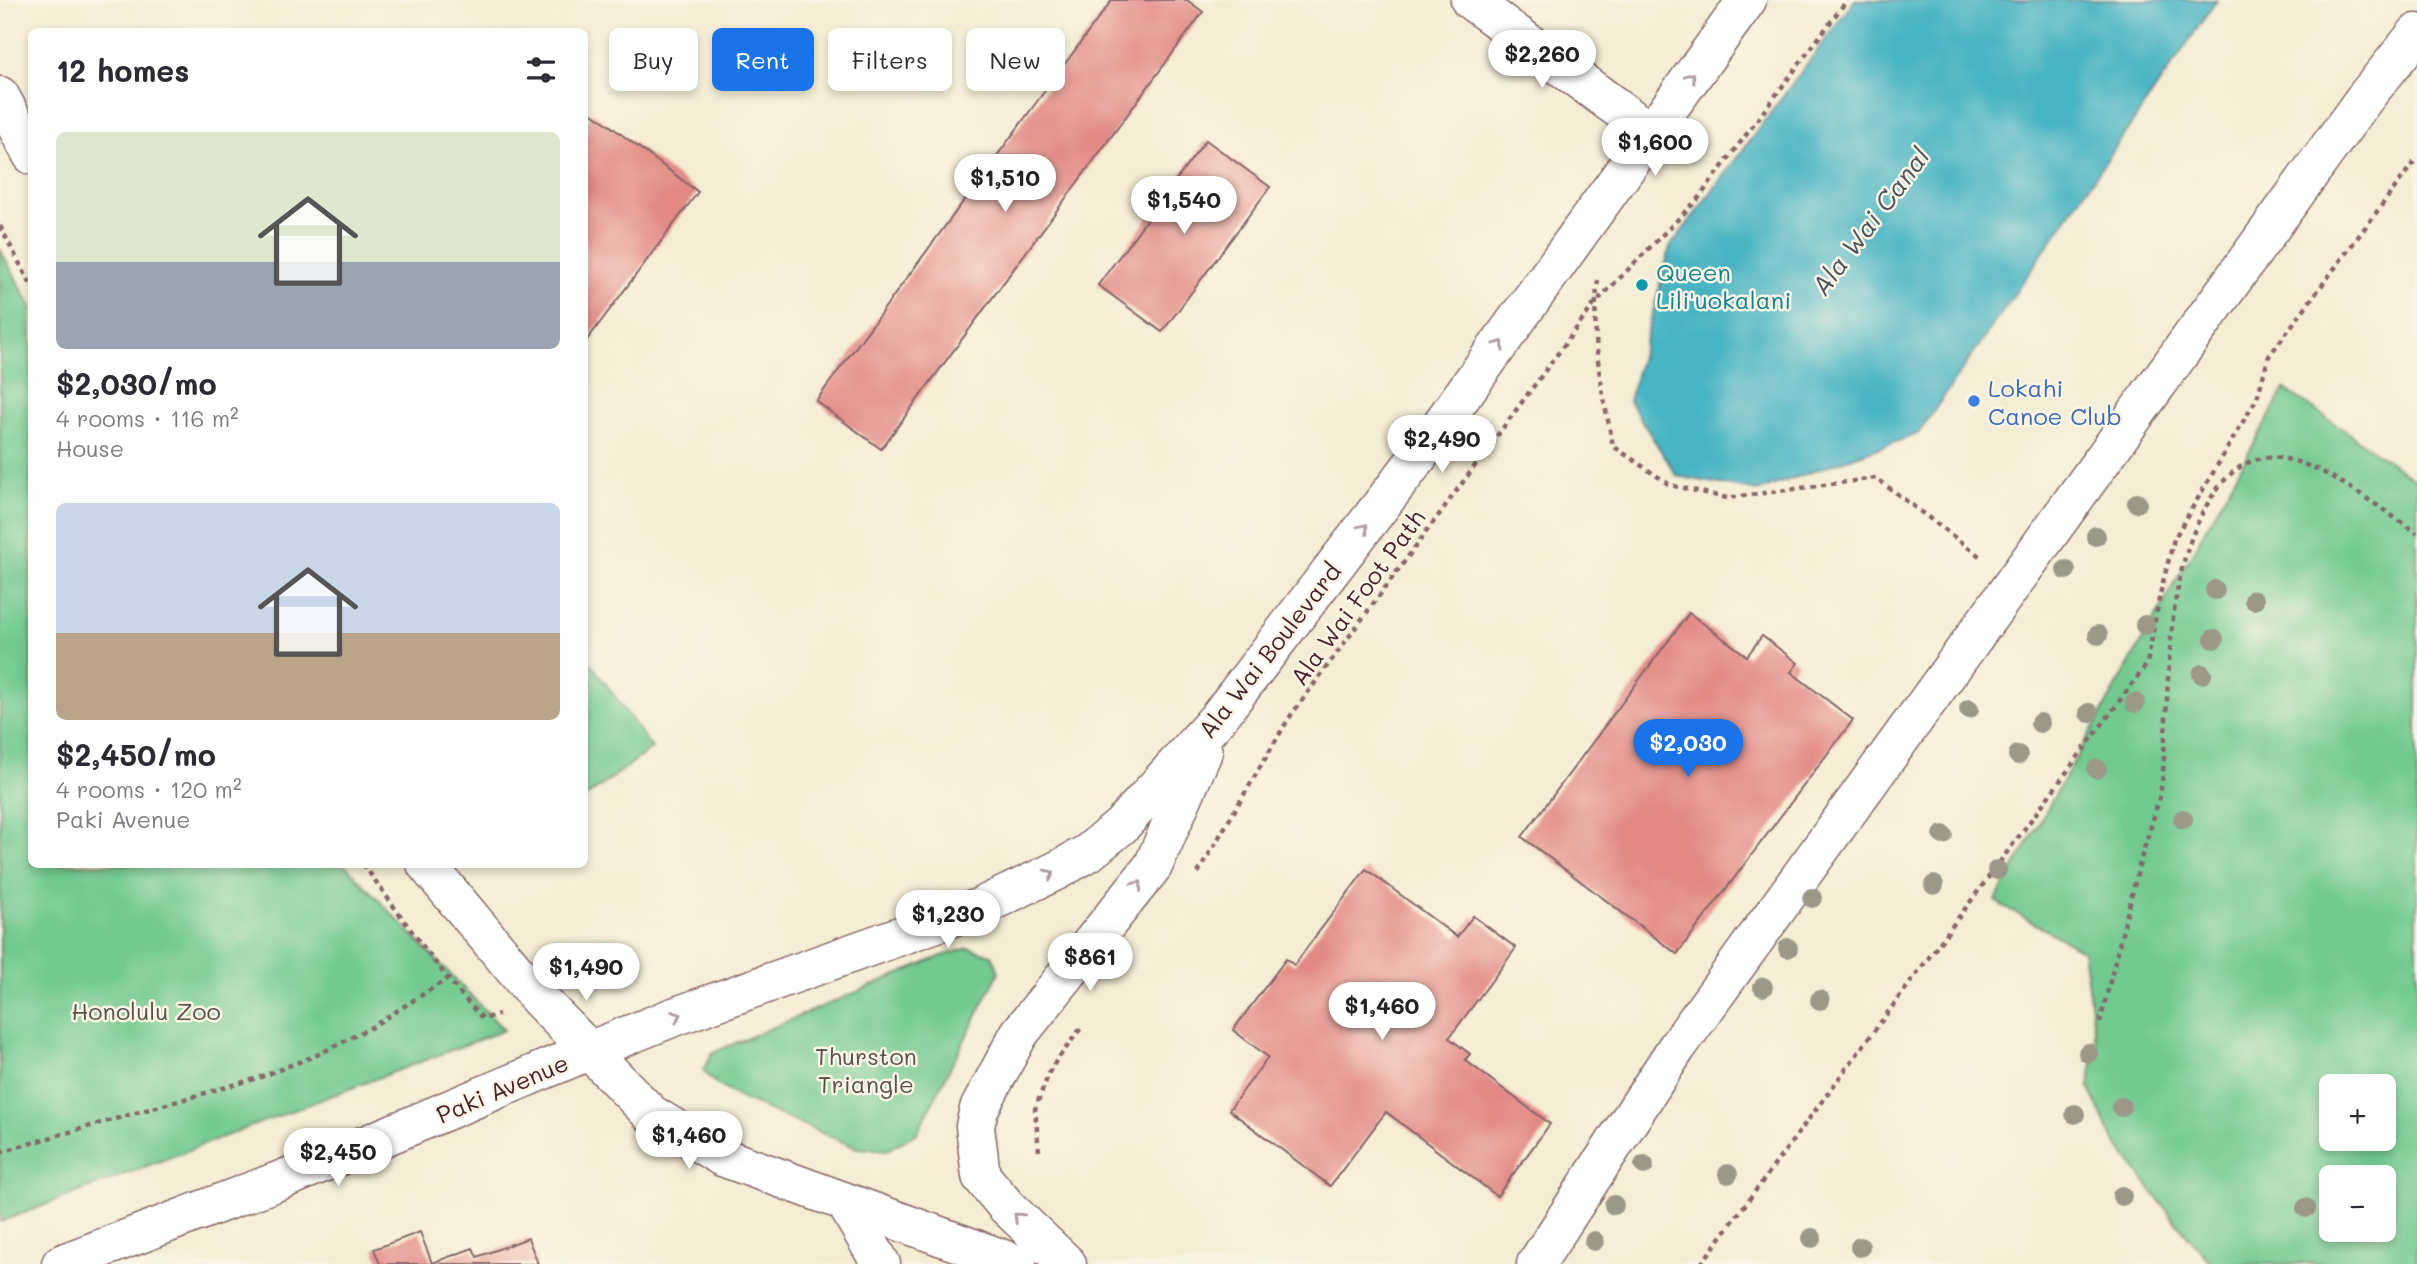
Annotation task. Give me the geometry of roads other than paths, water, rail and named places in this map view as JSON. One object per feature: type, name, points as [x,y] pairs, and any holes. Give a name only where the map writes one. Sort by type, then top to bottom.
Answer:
[{"type":"main road","points":[[1469,0],[1650,132]]},
{"type":"main road","name":"Ala Wai Boulevard","points":[[591,1050],[671,1017],[978,908],[1088,853],[1121,826],[1218,718],[1418,457],[1747,0]]},
{"type":"main road","points":[[1536,1264],[1677,1047],[2364,99],[2417,33]]},
{"type":"main road","points":[[0,96],[28,148]]},
{"type":"main road","points":[[1067,1264],[1007,1207],[981,1176],[975,1126],[979,1109],[1019,1034],[1153,866],[1218,718]]},
{"type":"main road","points":[[429,868],[539,999],[651,1114],[723,1157],[1017,1264]]},
{"type":"main road","name":"Paki Avenue","points":[[61,1264],[294,1175],[591,1050]]},
{"type":"main road","points":[[845,1202],[881,1264]]},
{"type":"water","name":"Ala Wai Canal","points":[[1855,0],[2217,0],[1918,434],[1758,491],[1677,476],[1629,401],[1670,247]]},
{"type":"place","name":"Queen Lili'uokalani","points":[[1642,285]]},
{"type":"place","name":"Lokahi Canoe Club","points":[[1974,401]]},
{"type":"park label","name":"Honolulu Zoo","points":[[146,1010]]},
{"type":"park label","name":"Thurston Triangle","points":[[866,1069]]}]
